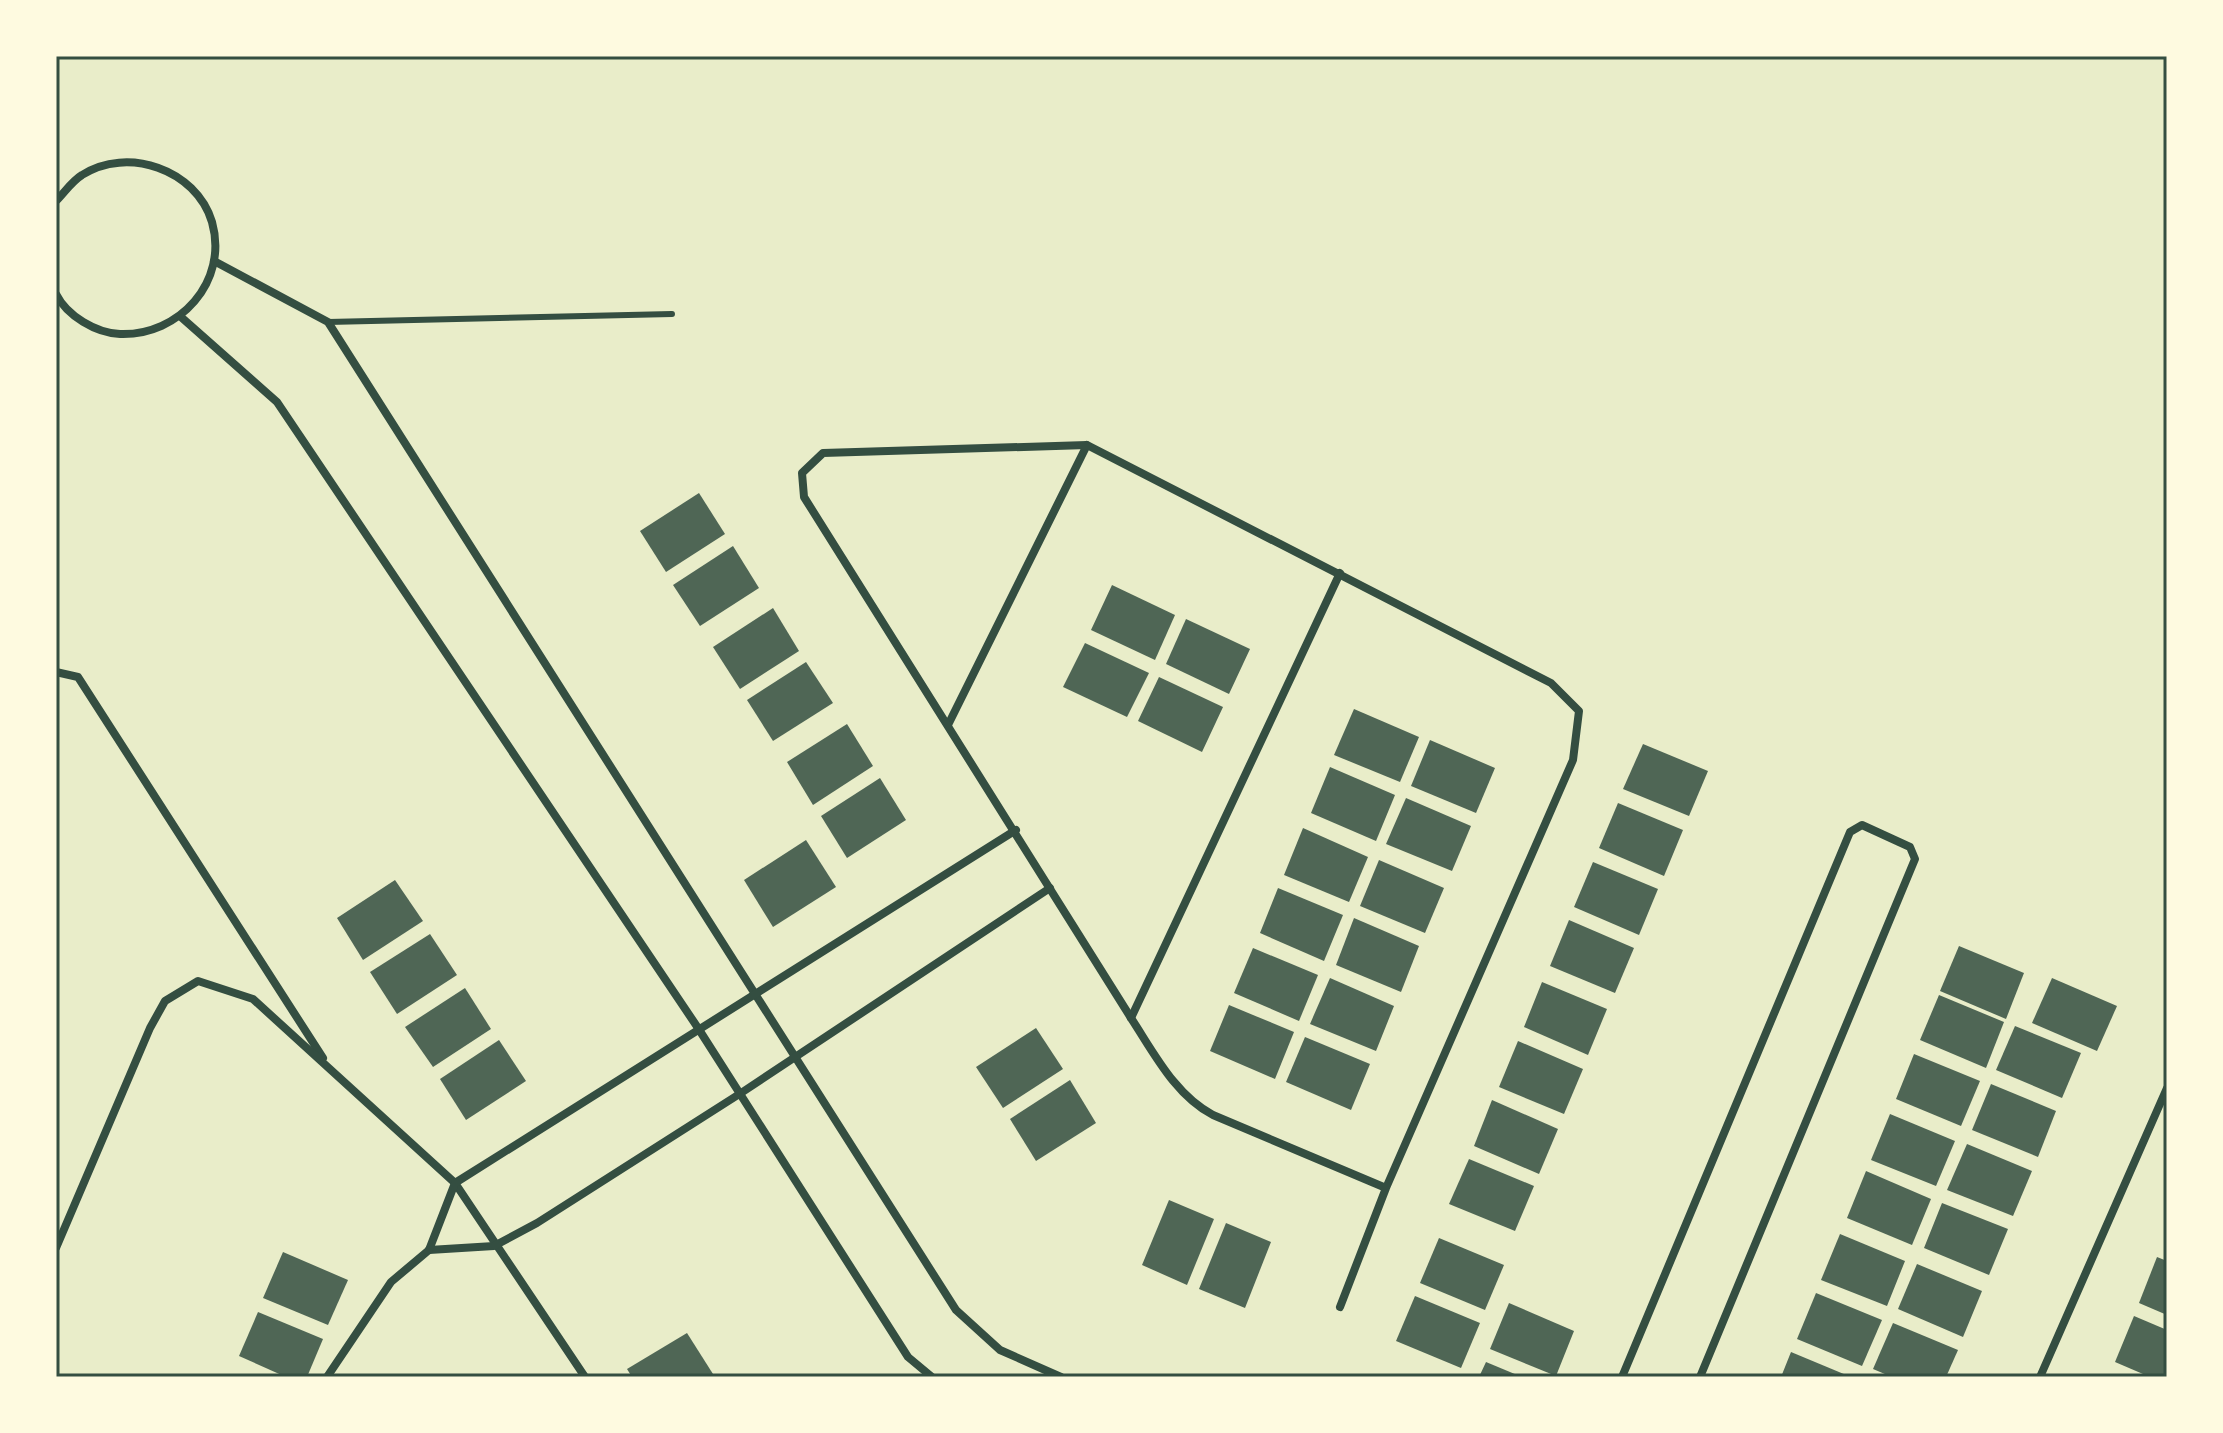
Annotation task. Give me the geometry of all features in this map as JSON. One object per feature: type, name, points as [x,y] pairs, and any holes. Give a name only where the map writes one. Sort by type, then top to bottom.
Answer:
[{"type":"street","points":[[56,201],[81,175],[118,161],[157,166],[191,187],[212,221],[214,261],[203,292],[181,317],[151,333],[117,334],[84,324],[56,294]]},
{"type":"street","points":[[214,261],[328,322],[956,1310],[1000,1350],[1061,1377]]},
{"type":"street","points":[[181,317],[277,402],[741,1093],[908,1357],[932,1377]]},
{"type":"street","points":[[948,725],[1087,445]]},
{"type":"street","points":[[1340,1307],[1386,1188],[1573,760],[1579,711],[1551,683],[1087,445],[823,453],[802,473],[804,497],[1016,830],[1131,1018],[1193,1105],[1386,1188]]},
{"type":"street","points":[[1131,1018],[1340,573]]},
{"type":"street","points":[[56,672],[78,677],[330,1069]]},
{"type":"street","points":[[1622,1377],[1850,832],[1862,825],[1910,847],[1915,859],[1700,1377]]},
{"type":"street","points":[[327,1377],[391,1282],[429,1250],[455,1183],[1016,830]]},
{"type":"street","points":[[429,1250],[494,1246],[741,1093],[1050,888]]},
{"type":"street","points":[[56,1248],[150,1028],[165,1001],[198,981],[253,999],[455,1183],[494,1246],[585,1377]]},
{"type":"street","points":[[2040,1377],[2167,1088]]},
{"type":"lane","points":[[328,322],[672,314]]},
{"type":"building","points":[[699,493],[725,534],[666,572],[640,531]]},
{"type":"building","points":[[733,546],[759,588],[700,626],[673,585]]},
{"type":"building","points":[[1112,585],[1175,615],[1155,660],[1091,630]]},
{"type":"building","points":[[773,608],[799,651],[740,689],[713,647]]},
{"type":"building","points":[[1186,619],[1250,649],[1229,694],[1166,664]]},
{"type":"building","points":[[1085,643],[1149,673],[1127,717],[1063,687]]},
{"type":"building","points":[[806,662],[833,703],[773,741],[747,700]]},
{"type":"building","points":[[1159,677],[1223,707],[1202,752],[1138,721]]},
{"type":"building","points":[[1354,709],[1419,737],[1400,782],[1334,755]]},
{"type":"building","points":[[847,724],[873,766],[813,805],[787,762]]},
{"type":"building","points":[[1430,740],[1495,768],[1476,813],[1411,786]]},
{"type":"building","points":[[1643,744],[1708,771],[1689,816],[1623,789]]},
{"type":"building","points":[[1330,767],[1395,795],[1376,841],[1311,813]]},
{"type":"building","points":[[880,778],[906,820],[847,858],[821,816]]},
{"type":"building","points":[[1406,798],[1471,826],[1452,871],[1386,844]]},
{"type":"building","points":[[1618,803],[1683,830],[1664,876],[1599,848]]},
{"type":"building","points":[[1303,828],[1368,857],[1349,902],[1284,875]]},
{"type":"building","points":[[806,840],[836,887],[773,927],[744,880]]},
{"type":"building","points":[[1379,860],[1444,888],[1425,933],[1360,906]]},
{"type":"building","points":[[1593,862],[1658,889],[1639,935],[1574,907]]},
{"type":"building","points":[[395,880],[423,921],[363,960],[337,918]]},
{"type":"building","points":[[1278,888],[1343,915],[1324,961],[1260,933]]},
{"type":"building","points":[[1354,918],[1419,946],[1401,992],[1336,965]]},
{"type":"building","points":[[1569,920],[1634,948],[1615,993],[1550,966]]},
{"type":"building","points":[[430,934],[457,975],[397,1014],[370,972]]},
{"type":"building","points":[[1959,946],[2024,973],[2006,1019],[1940,991]]},
{"type":"building","points":[[1253,948],[1318,975],[1299,1021],[1234,993]]},
{"type":"building","points":[[1330,978],[1394,1006],[1376,1051],[1310,1024]]},
{"type":"building","points":[[2052,978],[2117,1006],[2097,1051],[2032,1023]]},
{"type":"building","points":[[1542,982],[1607,1009],[1588,1055],[1524,1027]]},
{"type":"building","points":[[465,988],[491,1029],[433,1067],[405,1027]]},
{"type":"building","points":[[1939,995],[2004,1022],[1986,1068],[1920,1040]]},
{"type":"building","points":[[1229,1005],[1294,1032],[1275,1079],[1210,1051]]},
{"type":"building","points":[[2015,1026],[2081,1053],[2062,1098],[1996,1070]]},
{"type":"building","points":[[1036,1028],[1063,1069],[1003,1108],[976,1067]]},
{"type":"building","points":[[1305,1037],[1370,1064],[1351,1110],[1286,1082]]},
{"type":"building","points":[[499,1040],[526,1081],[466,1120],[440,1079]]},
{"type":"building","points":[[1518,1041],[1583,1069],[1564,1114],[1499,1087]]},
{"type":"building","points":[[1914,1054],[1980,1081],[1961,1126],[1896,1099]]},
{"type":"building","points":[[1070,1080],[1096,1123],[1036,1161],[1010,1119]]},
{"type":"building","points":[[1991,1084],[2056,1111],[2038,1157],[1972,1130]]},
{"type":"building","points":[[1492,1100],[1558,1129],[1539,1174],[1474,1146]]},
{"type":"building","points":[[1890,1114],[1955,1141],[1936,1186],[1871,1160]]},
{"type":"building","points":[[1967,1144],[2032,1171],[2013,1216],[1947,1190]]},
{"type":"building","points":[[1469,1159],[1534,1186],[1515,1231],[1449,1204]]},
{"type":"building","points":[[1866,1171],[1931,1199],[1912,1245],[1847,1218]]},
{"type":"building","points":[[1169,1200],[1214,1219],[1187,1285],[1142,1265]]},
{"type":"building","points":[[1942,1203],[2008,1229],[1989,1275],[1924,1248]]},
{"type":"building","points":[[1226,1223],[1271,1242],[1245,1308],[1199,1289]]},
{"type":"building","points":[[1840,1234],[1905,1261],[1887,1306],[1821,1280]]},
{"type":"building","points":[[1439,1238],[1504,1265],[1485,1310],[1420,1283]]},
{"type":"building","points":[[283,1252],[348,1280],[328,1325],[263,1298]]},
{"type":"building","points":[[2157,1257],[2167,1261],[2167,1315],[2139,1303]]},
{"type":"building","points":[[1917,1264],[1982,1291],[1963,1337],[1898,1309]]},
{"type":"building","points":[[1816,1293],[1882,1320],[1862,1366],[1797,1339]]},
{"type":"building","points":[[1415,1296],[1480,1323],[1461,1368],[1396,1341]]},
{"type":"building","points":[[1509,1303],[1574,1331],[1556,1376],[1490,1349]]},
{"type":"building","points":[[258,1312],[323,1339],[307,1377],[286,1377],[239,1356]]},
{"type":"building","points":[[2134,1316],[2167,1330],[2167,1377],[2150,1377],[2115,1362]]},
{"type":"building","points":[[1893,1323],[1958,1350],[1946,1377],[1892,1377],[1873,1369]]},
{"type":"building","points":[[687,1333],[713,1374],[708,1377],[632,1377],[627,1369]]},
{"type":"building","points":[[1791,1352],[1851,1377],[1781,1377]]},
{"type":"building","points":[[1486,1362],[1522,1377],[1479,1377]]}]
